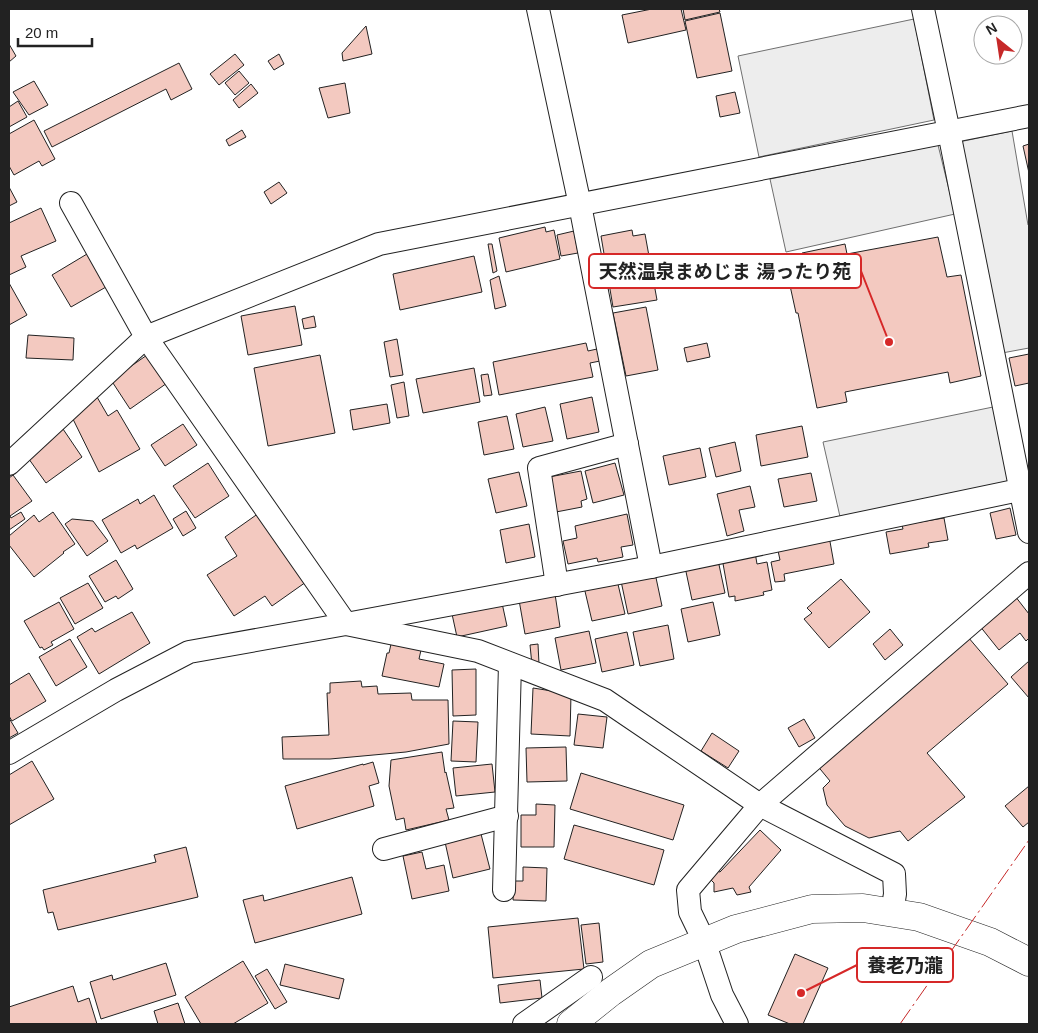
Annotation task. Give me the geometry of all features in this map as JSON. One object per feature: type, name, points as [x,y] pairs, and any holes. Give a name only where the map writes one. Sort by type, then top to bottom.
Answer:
[{"type":"main road","points":[[571,1024],[611,992],[651,964],[736,929],[812,909],[863,908],[919,916],[990,942],[1029,962]]},
{"type":"street","points":[[538,9],[580,205],[651,567]]},
{"type":"street","points":[[923,9],[1025,489],[1029,532]]},
{"type":"street","points":[[9,464],[146,337],[379,244],[1029,116]]},
{"type":"street","points":[[71,203],[146,337],[346,624],[478,652],[605,700],[760,805],[894,874],[896,894],[892,912]]},
{"type":"street","points":[[557,585],[539,468],[627,444]]},
{"type":"street","points":[[9,754],[116,690],[189,652],[651,567],[1025,489]]},
{"type":"street","points":[[737,1024],[722,994],[704,941],[690,912],[688,890],[760,805],[1029,573]]},
{"type":"street","points":[[504,890],[510,664]]},
{"type":"street","points":[[384,849],[507,816]]},
{"type":"street","points":[[524,1024],[591,976]]},
{"type":"shaded area","points":[[914,19],[934,120],[759,157],[738,56]]},
{"type":"shaded area","points":[[1012,131],[1029,225],[1029,348],[1002,353],[959,142]]},
{"type":"shaded area","points":[[938,145],[955,214],[786,252],[770,179]]},
{"type":"shaded area","points":[[993,407],[1011,483],[841,521],[823,442]]},
{"type":"building","points":[[652,9],[681,9],[686,30],[628,43],[622,15]]},
{"type":"building","points":[[683,9],[719,9],[720,12],[685,20]]},
{"type":"building","points":[[720,13],[732,71],[697,78],[685,21]]},
{"type":"building","points":[[366,26],[372,54],[343,61],[342,53]]},
{"type":"building","points":[[9,44],[16,56],[9,62]]},
{"type":"building","points":[[235,54],[244,65],[219,85],[210,74]]},
{"type":"building","points":[[279,54],[284,64],[274,70],[268,61]]},
{"type":"building","points":[[179,63],[192,89],[171,100],[166,89],[52,147],[44,131]]},
{"type":"building","points":[[239,71],[249,83],[235,95],[225,83]]},
{"type":"building","points":[[34,81],[48,105],[29,115],[13,92]]},
{"type":"building","points":[[345,83],[350,113],[328,118],[319,88]]},
{"type":"building","points":[[251,84],[258,93],[239,108],[233,100]]},
{"type":"building","points":[[735,92],[740,113],[720,117],[716,96]]},
{"type":"building","points":[[18,101],[27,117],[9,127],[9,107]]},
{"type":"building","points":[[34,120],[55,159],[42,166],[39,161],[14,175],[9,166],[9,134]]},
{"type":"building","points":[[242,130],[246,137],[229,146],[226,140]]},
{"type":"building","points":[[1029,144],[1029,173],[1023,146]]},
{"type":"building","points":[[279,182],[287,193],[271,204],[264,192]]},
{"type":"building","points":[[9,187],[17,202],[9,206]]},
{"type":"building","points":[[41,208],[56,241],[21,256],[26,267],[9,275],[9,223]]},
{"type":"building","points":[[545,227],[546,232],[554,230],[560,259],[506,272],[499,238]]},
{"type":"building","points":[[632,230],[633,236],[645,234],[657,300],[613,307],[601,236]]},
{"type":"building","points":[[574,231],[578,253],[561,256],[557,235]]},
{"type":"building","points":[[938,237],[947,277],[961,275],[981,376],[950,383],[948,372],[845,392],[847,402],[817,408],[798,313],[796,313],[789,281],[807,278],[802,253],[845,244],[847,254]]},
{"type":"building","points":[[488,244],[492,244],[497,271],[493,273]]},
{"type":"building","points":[[87,254],[106,287],[71,307],[52,275]]},
{"type":"building","points":[[474,256],[482,292],[400,310],[393,274]]},
{"type":"building","points":[[499,276],[506,306],[495,309],[490,280]]},
{"type":"building","points":[[9,283],[27,315],[9,325]]},
{"type":"building","points":[[295,306],[302,345],[248,355],[241,316]]},
{"type":"building","points":[[646,307],[658,370],[626,376],[613,313]]},
{"type":"building","points":[[314,316],[316,327],[304,329],[302,319]]},
{"type":"building","points":[[28,335],[74,338],[73,360],[26,358]]},
{"type":"building","points":[[397,339],[403,375],[390,377],[384,342]]},
{"type":"building","points":[[586,343],[588,351],[597,349],[600,361],[590,363],[593,377],[499,395],[493,362]]},
{"type":"building","points":[[707,343],[710,357],[687,362],[684,348]]},
{"type":"building","points":[[150,353],[170,381],[130,409],[111,380]]},
{"type":"building","points":[[1029,354],[1029,383],[1015,386],[1009,358]]},
{"type":"building","points":[[320,355],[335,433],[268,446],[254,368]]},
{"type":"building","points":[[474,368],[480,402],[423,413],[416,379]]},
{"type":"building","points":[[488,374],[492,395],[484,396],[481,375]]},
{"type":"building","points":[[404,382],[409,416],[397,418],[391,385]]},
{"type":"building","points":[[97,397],[108,416],[117,410],[140,449],[99,472],[70,413]]},
{"type":"building","points":[[592,397],[599,432],[567,439],[560,404]]},
{"type":"building","points":[[387,404],[390,423],[353,430],[350,410]]},
{"type":"building","points":[[545,407],[553,441],[523,447],[516,414]]},
{"type":"building","points":[[507,416],[514,449],[484,455],[478,422]]},
{"type":"building","points":[[183,424],[197,445],[165,466],[151,445]]},
{"type":"building","points":[[802,426],[808,457],[761,466],[756,435]]},
{"type":"building","points":[[63,429],[82,457],[46,483],[26,455]]},
{"type":"building","points":[[735,442],[741,471],[716,477],[709,448]]},
{"type":"building","points":[[700,448],[706,477],[669,485],[663,456]]},
{"type":"building","points":[[208,463],[229,496],[195,518],[173,486]]},
{"type":"building","points":[[615,463],[624,495],[593,503],[585,471]]},
{"type":"building","points":[[581,471],[587,499],[581,501],[582,507],[556,512],[549,477]]},
{"type":"building","points":[[519,472],[527,506],[496,513],[488,479]]},
{"type":"building","points":[[811,473],[817,501],[784,507],[778,479]]},
{"type":"building","points":[[13,475],[32,501],[10,516],[11,518],[21,512],[25,519],[9,530],[9,478]]},
{"type":"building","points":[[750,486],[755,507],[739,510],[744,531],[727,536],[717,494]]},
{"type":"building","points":[[154,495],[173,528],[137,549],[135,545],[121,553],[102,520],[138,499],[140,504]]},
{"type":"building","points":[[1010,508],[1016,535],[996,539],[990,513]]},
{"type":"building","points":[[186,511],[196,528],[183,536],[173,519]]},
{"type":"building","points":[[53,512],[75,544],[34,577],[9,545],[9,536],[34,515],[39,522]]},
{"type":"building","points":[[259,513],[306,582],[272,606],[265,596],[234,616],[207,575],[237,556],[225,537]]},
{"type":"building","points":[[627,514],[633,545],[621,547],[623,557],[598,562],[597,558],[568,564],[563,541],[577,538],[575,526]]},
{"type":"building","points":[[944,518],[948,540],[928,543],[929,547],[890,554],[886,532],[903,529],[902,525]]},
{"type":"building","points":[[72,519],[93,521],[108,541],[87,556],[65,524]]},
{"type":"building","points":[[529,524],[535,557],[506,563],[500,530]]},
{"type":"building","points":[[829,536],[834,564],[784,574],[785,581],[775,582],[771,562],[780,560],[777,546]]},
{"type":"building","points":[[755,552],[757,564],[767,562],[772,590],[763,592],[764,595],[735,601],[735,596],[729,597],[722,558]]},
{"type":"building","points":[[116,560],[133,589],[118,599],[116,596],[105,602],[89,576]]},
{"type":"building","points":[[718,560],[725,593],[692,600],[685,567]]},
{"type":"building","points":[[655,573],[662,606],[628,614],[621,581]]},
{"type":"building","points":[[841,579],[870,612],[829,648],[804,619],[812,613],[807,608]]},
{"type":"building","points":[[617,580],[625,614],[592,621],[584,587]]},
{"type":"building","points":[[88,583],[103,608],[75,624],[60,598]]},
{"type":"building","points":[[555,594],[560,627],[525,634],[519,600]]},
{"type":"building","points":[[1015,596],[1029,614],[1029,638],[1026,641],[1020,633],[999,650],[979,625]]},
{"type":"building","points":[[59,602],[74,629],[51,642],[53,645],[44,650],[42,647],[40,648],[24,621]]},
{"type":"building","points":[[713,602],[720,635],[688,642],[681,609]]},
{"type":"building","points":[[502,603],[507,626],[457,637],[452,614]]},
{"type":"building","points":[[132,612],[150,643],[99,674],[77,637],[92,628],[95,632]]},
{"type":"building","points":[[668,625],[674,659],[640,666],[633,632]]},
{"type":"building","points":[[890,629],[903,645],[885,660],[873,644]]},
{"type":"building","points":[[589,631],[596,663],[561,670],[555,638]]},
{"type":"building","points":[[627,632],[634,665],[602,672],[595,639]]},
{"type":"building","points":[[968,637],[1008,684],[927,753],[965,797],[908,841],[900,831],[869,838],[845,826],[827,805],[823,788],[830,781],[816,764]]},
{"type":"building","points":[[70,639],[87,667],[56,686],[39,657]]},
{"type":"building","points":[[391,644],[421,650],[419,659],[444,664],[439,687],[382,676]]},
{"type":"building","points":[[538,644],[539,664],[532,665],[530,645]]},
{"type":"building","points":[[1029,661],[1029,698],[1011,677]]},
{"type":"building","points":[[476,669],[476,715],[453,716],[452,670]]},
{"type":"building","points":[[29,673],[46,701],[12,721],[9,716],[9,685]]},
{"type":"building","points":[[361,681],[362,687],[377,686],[378,694],[411,693],[412,700],[448,700],[449,744],[406,752],[330,759],[283,759],[282,737],[329,735],[327,693],[330,693],[330,683]]},
{"type":"building","points":[[533,688],[571,694],[570,736],[531,734]]},
{"type":"building","points":[[578,714],[607,717],[603,748],[574,745]]},
{"type":"building","points":[[9,718],[18,733],[9,738]]},
{"type":"building","points":[[804,719],[815,738],[799,747],[788,728]]},
{"type":"building","points":[[453,721],[478,722],[476,762],[451,761]]},
{"type":"building","points":[[712,733],[739,751],[728,768],[701,751]]},
{"type":"building","points":[[566,747],[567,781],[527,782],[526,748]]},
{"type":"building","points":[[442,752],[454,808],[446,809],[449,820],[406,830],[404,818],[396,820],[389,786],[391,760]]},
{"type":"building","points":[[32,761],[54,799],[9,825],[9,775]]},
{"type":"building","points":[[373,762],[379,783],[369,786],[374,806],[297,829],[285,786]]},
{"type":"building","points":[[492,764],[495,792],[456,796],[453,768]]},
{"type":"building","points":[[581,773],[684,805],[673,840],[570,809]]},
{"type":"building","points":[[1029,786],[1029,822],[1023,827],[1005,806]]},
{"type":"building","points":[[536,804],[555,805],[554,847],[521,847],[521,815],[536,815]]},
{"type":"building","points":[[574,825],[664,850],[654,885],[564,859]]},
{"type":"building","points":[[760,830],[781,850],[749,887],[751,892],[737,895],[733,888],[714,892],[714,883],[710,879],[717,871],[720,872]]},
{"type":"building","points":[[481,834],[490,869],[453,878],[445,842]]},
{"type":"building","points":[[186,847],[198,897],[58,930],[53,912],[48,913],[43,890],[156,862],[154,855]]},
{"type":"building","points":[[422,852],[426,869],[444,865],[449,891],[412,899],[403,856]]},
{"type":"building","points":[[523,867],[547,868],[546,901],[513,900],[514,881],[523,881]]},
{"type":"building","points":[[352,877],[362,914],[255,943],[243,900],[263,895],[264,901]]},
{"type":"building","points":[[578,918],[584,969],[493,978],[488,927]]},
{"type":"building","points":[[599,923],[603,962],[586,964],[581,925]]},
{"type":"building","points":[[795,954],[828,968],[803,1024],[790,1024],[768,1015]]},
{"type":"building","points":[[243,961],[268,1003],[233,1024],[201,1024],[185,997]]},
{"type":"building","points":[[166,963],[176,995],[101,1019],[90,982],[112,975],[113,980]]},
{"type":"building","points":[[285,964],[344,979],[339,999],[280,985]]},
{"type":"building","points":[[267,969],[287,1002],[275,1009],[255,976]]},
{"type":"building","points":[[540,980],[542,998],[500,1003],[498,985]]},
{"type":"building","points":[[73,986],[78,1002],[89,998],[97,1024],[9,1024],[9,1007]]},
{"type":"building","points":[[178,1003],[185,1024],[158,1024],[154,1011]]},
{"type":"power","points":[[900,1024],[1029,840]]},
{"type":"place","name":"天然温泉まめじま 湯ったり苑","points":[[889,342]]},
{"type":"place","name":"養老乃瀧","points":[[801,993]]}]
